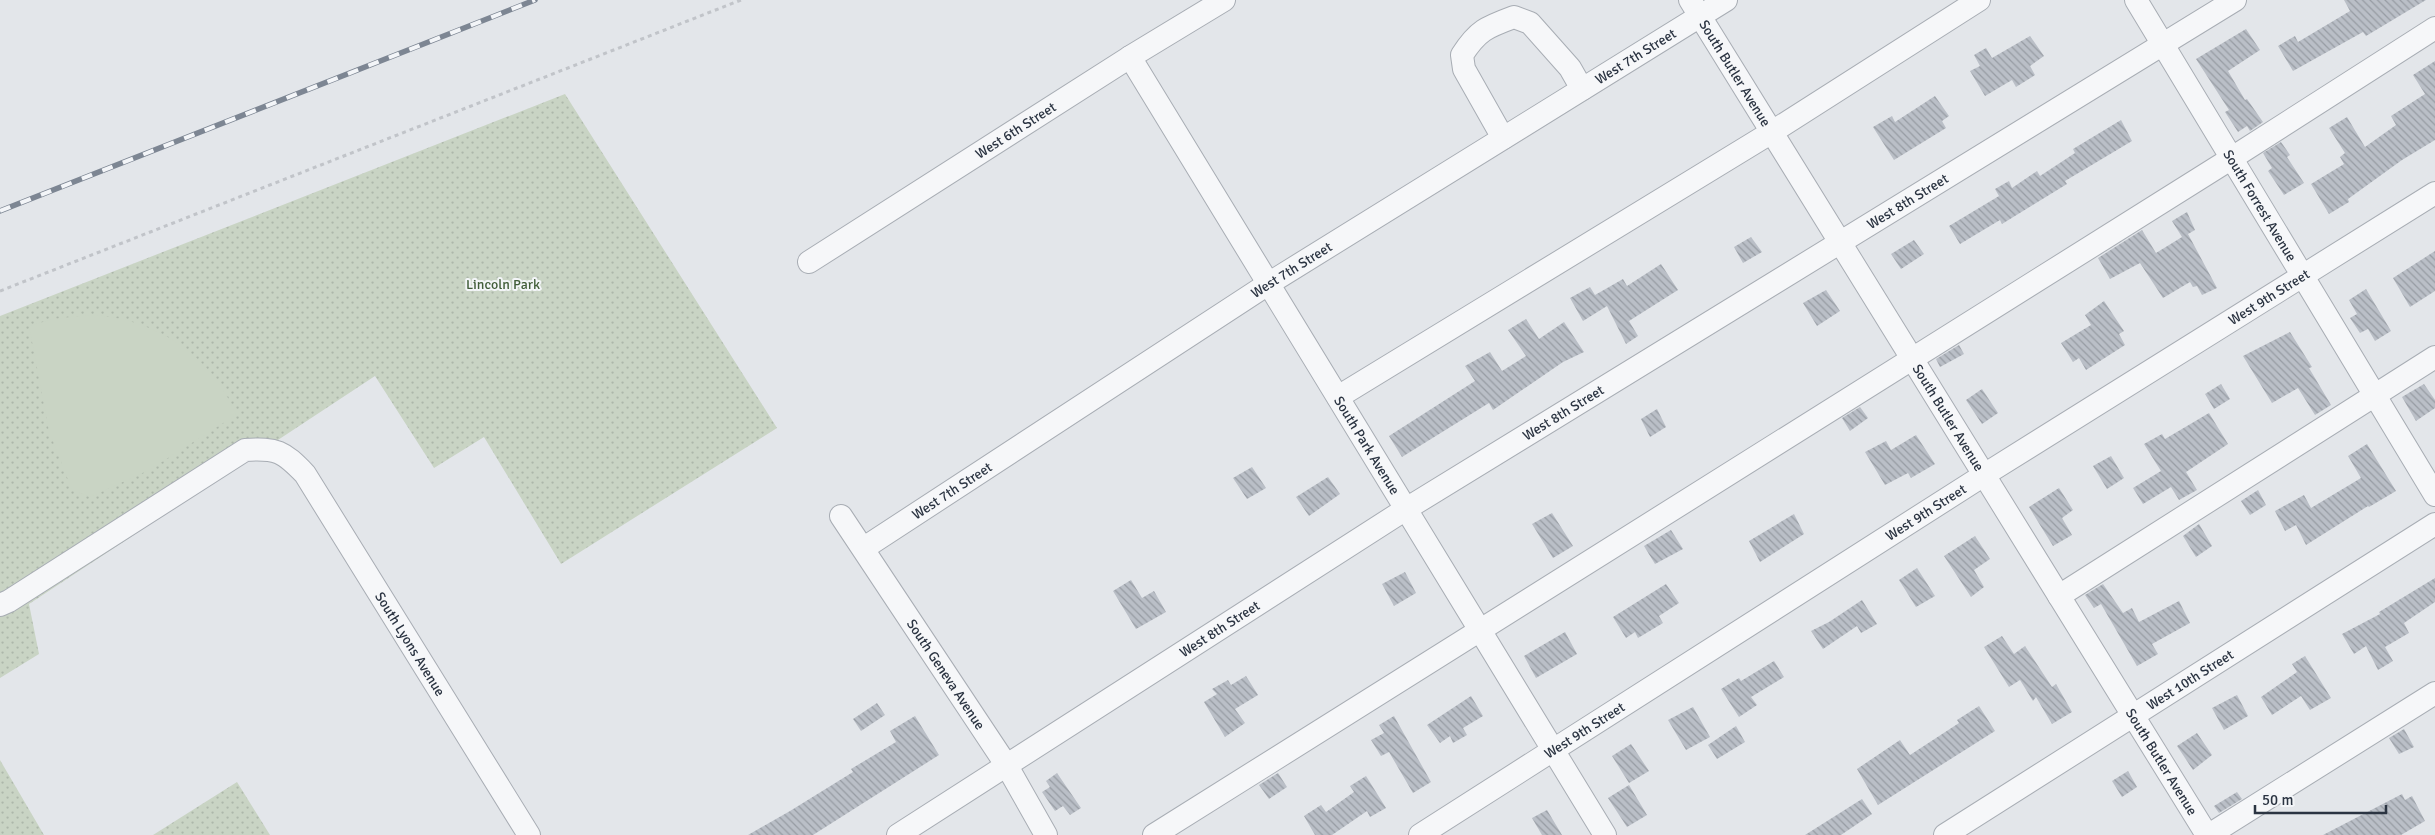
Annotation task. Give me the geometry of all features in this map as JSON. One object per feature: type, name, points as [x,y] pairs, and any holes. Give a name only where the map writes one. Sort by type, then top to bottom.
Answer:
[{"type":"street","name":"West 6th Street","points":[[809,262],[1130,57],[1224,0]]},
{"type":"street","name":"West 7th Street","points":[[864,548],[1268,284],[1582,89],[1695,8],[1726,0]]},
{"type":"street","points":[[1338,398],[1772,132],[1979,0]]},
{"type":"street","name":"South Forrest Avenue","points":[[2136,0],[2435,495]]},
{"type":"street","name":"West 8th Street","points":[[898,835],[1406,509],[1839,241],[2164,45],[2235,0]]},
{"type":"street","name":"South Butler Avenue","points":[[1695,8],[2208,835]]},
{"type":"street","points":[[1503,138],[1464,69],[1462,54],[1474,36],[1494,24],[1514,17],[1530,23],[1570,68],[1582,89]]},
{"type":"street","points":[[1154,835],[1479,629],[2232,158],[2435,28]]},
{"type":"street","name":"South Park Avenue","points":[[1130,57],[1605,835]]},
{"type":"street","name":"West 9th Street","points":[[1420,835],[1984,475],[2435,193]]},
{"type":"street","points":[[2059,596],[2435,357]]},
{"type":"street","name":"South Lyons Avenue","points":[[0,605],[17,596],[244,450],[266,449],[286,455],[305,474],[529,835]]},
{"type":"street","name":"South Geneva Avenue","points":[[842,516],[1007,766],[1046,835]]},
{"type":"street","name":"West 10th Street","points":[[1945,835],[2435,524]]},
{"type":"street","points":[[2208,835],[2435,694]]},
{"type":"path","points":[[0,291],[741,0]]},
{"type":"green space","name":"Lincoln Park","points":[[565,94],[777,428],[561,564],[484,437],[434,468],[375,376],[29,604],[39,654],[0,678],[0,316]]},
{"type":"green space","points":[[89,315],[113,317],[136,323],[178,343],[212,374],[236,415],[149,470],[90,497],[72,490],[49,431],[29,326],[53,319]]},
{"type":"green space","points":[[0,760],[44,835],[0,835]]},
{"type":"green space","points":[[237,782],[270,835],[153,835]]},
{"type":"building","points":[[2344,0],[2426,0],[2366,36],[2363,32],[2293,71],[2278,46],[2295,36],[2298,42],[2350,11]]},
{"type":"building","points":[[2246,29],[2260,50],[2228,71],[2245,100],[2247,99],[2263,122],[2250,131],[2247,126],[2238,132],[2225,112],[2229,110],[2196,59]]},
{"type":"building","points":[[2030,36],[2044,56],[2030,66],[2035,75],[2016,87],[2012,80],[1985,96],[1970,71],[1980,66],[1974,55],[1986,48],[1992,58]]},
{"type":"building","points":[[2435,61],[2435,140],[2402,160],[2348,199],[2349,202],[2329,214],[2311,184],[2344,164],[2340,157],[2345,153],[2329,128],[2347,117],[2365,147],[2396,125],[2391,116],[2425,94],[2413,75]]},
{"type":"building","points":[[1935,96],[1949,116],[1942,121],[1946,128],[1894,160],[1873,127],[1892,116],[1895,122]]},
{"type":"building","points":[[2121,120],[2132,141],[2065,181],[2067,184],[2002,224],[2000,220],[1960,244],[1949,226],[1999,196],[1995,189],[2009,181],[2012,188],[2037,171],[2040,176],[2075,153],[2073,149]]},
{"type":"building","points":[[2281,142],[2290,155],[2287,157],[2304,183],[2284,195],[2268,171],[2272,168],[2263,153]]},
{"type":"building","points":[[2187,212],[2195,230],[2188,234],[2217,288],[2202,295],[2197,286],[2193,287],[2190,282],[2163,298],[2140,263],[2110,279],[2098,258],[2142,230],[2156,253],[2182,237],[2172,221]]},
{"type":"building","points":[[1751,237],[1762,252],[1743,263],[1734,247]]},
{"type":"building","points":[[1914,240],[1924,254],[1901,269],[1891,254]]},
{"type":"building","points":[[2435,251],[2435,291],[2410,307],[2393,278]]},
{"type":"building","points":[[1661,264],[1678,290],[1629,321],[1638,336],[1626,344],[1607,306],[1583,321],[1570,298],[1590,287],[1595,295],[1623,279],[1627,286]]},
{"type":"building","points":[[2366,289],[2391,331],[2375,341],[2368,329],[2360,333],[2350,318],[2357,314],[2349,300]]},
{"type":"building","points":[[1826,290],[1840,311],[1817,326],[1803,303]]},
{"type":"building","points":[[2104,301],[2124,331],[2119,334],[2125,345],[2086,370],[2079,358],[2073,362],[2061,343],[2091,325],[2085,315]]},
{"type":"building","points":[[1526,319],[1539,339],[1564,322],[1584,352],[1563,362],[1493,410],[1489,403],[1402,457],[1389,436],[1475,381],[1465,366],[1490,352],[1502,371],[1526,356],[1508,330]]},
{"type":"building","points":[[2290,332],[2312,367],[2309,368],[2331,405],[2315,415],[2298,388],[2272,403],[2243,356]]},
{"type":"building","points":[[1959,345],[1964,354],[1940,367],[1936,359]]},
{"type":"building","points":[[2221,384],[2230,399],[2214,409],[2205,394]]},
{"type":"building","points":[[2424,384],[2435,400],[2435,408],[2416,421],[2402,397]]},
{"type":"building","points":[[1982,389],[1998,413],[1982,424],[1966,400]]},
{"type":"building","points":[[1860,407],[1868,418],[1850,431],[1842,418]]},
{"type":"building","points":[[1657,409],[1666,427],[1650,437],[1641,419]]},
{"type":"building","points":[[2209,413],[2228,444],[2186,472],[2197,490],[2179,500],[2171,487],[2143,504],[2133,488],[2161,471],[2144,444],[2162,434],[2165,439]]},
{"type":"building","points":[[1916,435],[1935,464],[1911,478],[1908,473],[1885,485],[1865,452],[1886,441],[1891,450]]},
{"type":"building","points":[[2367,444],[2396,491],[2368,506],[2306,545],[2296,525],[2285,531],[2275,511],[2304,495],[2311,508],[2361,478],[2348,456]]},
{"type":"building","points":[[2111,456],[2124,478],[2107,489],[2093,466]]},
{"type":"building","points":[[1252,467],[1266,488],[1247,499],[1233,478]]},
{"type":"building","points":[[1328,477],[1340,494],[1309,516],[1296,497]]},
{"type":"building","points":[[2059,488],[2073,510],[2062,518],[2072,535],[2053,546],[2029,507]]},
{"type":"building","points":[[2258,490],[2266,505],[2250,515],[2241,501]]},
{"type":"building","points":[[1552,513],[1573,546],[1553,558],[1532,524]]},
{"type":"building","points":[[1794,514],[1804,534],[1760,562],[1749,541]]},
{"type":"building","points":[[2199,524],[2212,546],[2196,557],[2183,536]]},
{"type":"building","points":[[1671,530],[1683,549],[1655,564],[1644,546]]},
{"type":"building","points":[[1975,536],[1990,559],[1974,570],[1984,587],[1971,597],[1944,556]]},
{"type":"building","points":[[1917,568],[1935,596],[1916,607],[1899,580]]},
{"type":"building","points":[[1405,572],[1416,593],[1394,606],[1382,584]]},
{"type":"building","points":[[2435,578],[2435,602],[2404,623],[2409,633],[2385,647],[2393,661],[2378,670],[2366,646],[2354,654],[2342,634],[2380,614],[2379,612]]},
{"type":"building","points":[[1131,580],[1142,598],[1154,591],[1166,612],[1136,629],[1113,591]]},
{"type":"building","points":[[1666,584],[1679,603],[1659,616],[1663,623],[1638,638],[1635,632],[1626,638],[1613,617]]},
{"type":"building","points":[[2103,584],[2123,613],[2132,608],[2139,622],[2179,601],[2190,623],[2152,644],[2158,654],[2137,666],[2101,604],[2094,608],[2085,595]]},
{"type":"building","points":[[1862,600],[1877,624],[1861,633],[1857,626],[1823,649],[1811,631],[1829,622]]},
{"type":"building","points":[[1565,632],[1577,654],[1536,678],[1524,656]]},
{"type":"building","points":[[2002,636],[2014,654],[2025,646],[2052,687],[2056,684],[2072,712],[2052,724],[2036,697],[2033,701],[2020,680],[2009,687],[1984,647]]},
{"type":"building","points":[[2305,656],[2331,698],[2310,710],[2301,696],[2272,715],[2261,697],[2297,672],[2292,664]]},
{"type":"building","points":[[1774,661],[1784,677],[1751,697],[1757,705],[1739,717],[1721,689],[1739,678],[1741,681]]},
{"type":"building","points":[[1246,676],[1258,695],[1235,709],[1245,723],[1225,737],[1204,702],[1217,694],[1212,689],[1228,680],[1231,685]]},
{"type":"building","points":[[2237,695],[2248,716],[2224,730],[2212,708]]},
{"type":"building","points":[[1471,696],[1483,716],[1463,728],[1467,735],[1453,743],[1450,736],[1440,743],[1427,725]]},
{"type":"building","points":[[877,703],[885,715],[861,731],[853,719]]},
{"type":"building","points":[[1979,706],[1995,731],[1878,805],[1857,769],[1900,740],[1910,755],[1959,723],[1957,720]]},
{"type":"building","points":[[1693,707],[1710,737],[1686,750],[1668,720]]},
{"type":"building","points":[[915,716],[939,755],[813,835],[748,835],[853,772],[851,769],[896,742],[890,731]]},
{"type":"building","points":[[1394,716],[1431,782],[1413,793],[1389,752],[1381,756],[1371,740],[1384,733],[1379,725]]},
{"type":"building","points":[[1736,726],[1745,742],[1717,759],[1708,745]]},
{"type":"building","points":[[2404,729],[2414,747],[2399,754],[2389,738]]},
{"type":"building","points":[[2197,733],[2212,755],[2193,770],[2177,746]]},
{"type":"building","points":[[1631,744],[1649,771],[1629,783],[1612,756]]},
{"type":"building","points":[[2128,771],[2137,787],[2122,797],[2112,781]]},
{"type":"building","points":[[1057,773],[1081,808],[1070,815],[1063,806],[1055,811],[1042,792],[1050,787],[1046,781]]},
{"type":"building","points":[[1278,773],[1287,787],[1269,799],[1259,785]]},
{"type":"building","points":[[1366,776],[1386,808],[1370,817],[1367,811],[1332,835],[1315,835],[1304,816],[1321,805],[1326,812],[1354,792],[1350,786]]},
{"type":"building","points":[[1629,785],[1647,815],[1627,827],[1608,798]]},
{"type":"building","points":[[2237,792],[2242,799],[2219,813],[2214,806]]},
{"type":"building","points":[[2402,794],[2405,800],[2412,796],[2425,821],[2401,835],[2323,835]]},
{"type":"building","points":[[1862,799],[1872,814],[1841,835],[1805,835]]},
{"type":"building","points":[[1547,810],[1562,835],[1542,835],[1532,818]]},
{"type":"railway","points":[[0,211],[535,0]]}]
